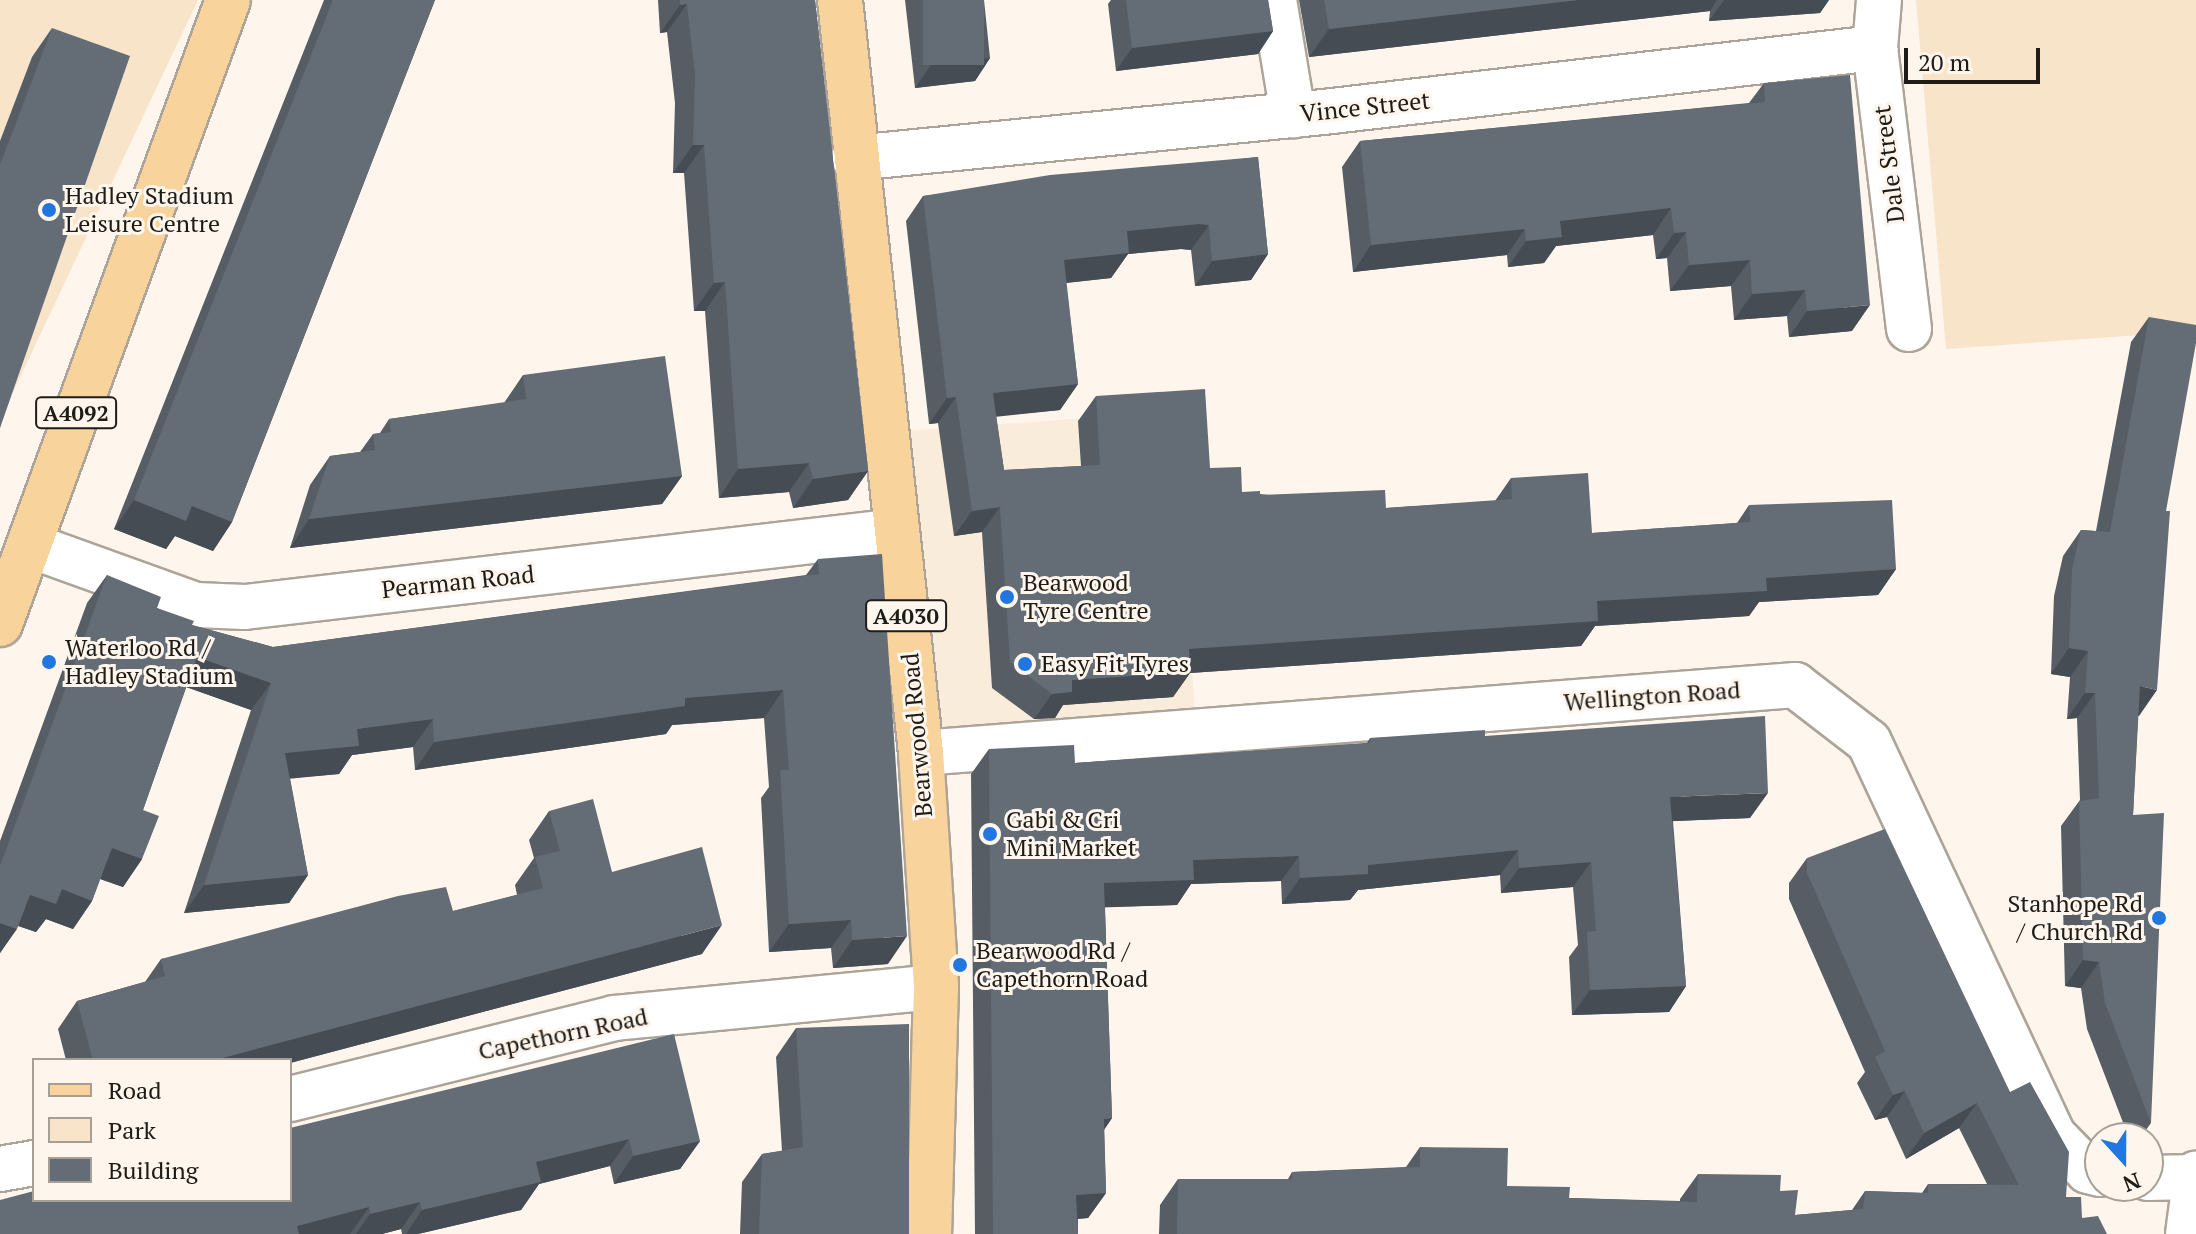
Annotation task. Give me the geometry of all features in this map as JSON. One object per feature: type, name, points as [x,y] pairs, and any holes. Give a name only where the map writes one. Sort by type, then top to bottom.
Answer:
[{"type":"main road","name":"A4092","points":[[0,624],[228,0]]},
{"type":"main road","name":"Bearwood Road","points":[[840,0],[854,158],[921,753],[936,987],[929,1234]]},
{"type":"street","points":[[1274,0],[1293,115]]},
{"type":"street","name":"Dale Street","points":[[1879,0],[1875,48],[1909,329]]},
{"type":"street","name":"Vince Street","points":[[854,158],[1293,115],[1875,48]]},
{"type":"street","name":"Pearman Road","points":[[29,545],[196,605],[245,607],[897,531]]},
{"type":"street","name":"Wellington Road","points":[[921,753],[1795,685],[1869,742],[2053,1135],[2084,1167]]},
{"type":"street","name":"Capethorn Road","points":[[292,1098],[614,1018],[936,987]]},
{"type":"street","points":[[0,1169],[32,1163]]},
{"type":"street","points":[[2164,1177],[2196,1175],[2188,1234]]},
{"type":"shaded area","points":[[1174,412],[1196,732],[908,752],[886,432]]},
{"type":"green space","name":"Hadley Stadium Leisure Centre","points":[[0,0],[198,0],[0,420]]},
{"type":"green space","points":[[1916,0],[2196,0],[2196,331],[1946,349]]},
{"type":"building","points":[[333,0],[435,0],[232,522],[192,506],[186,521],[134,500]]},
{"type":"building","points":[[680,0],[815,0],[868,471],[813,479],[809,463],[738,469],[725,282],[714,283],[704,145],[693,145],[695,75],[687,4],[680,5]]},
{"type":"building","points":[[923,0],[984,0],[984,65],[923,65]]},
{"type":"building","points":[[1126,0],[1268,0],[1273,31],[1132,48]]},
{"type":"building","points":[[1324,0],[1578,0],[1329,29]]},
{"type":"building","points":[[52,28],[130,56],[0,428],[0,165]]},
{"type":"building","points":[[1850,75],[1870,305],[1807,311],[1805,290],[1752,294],[1750,260],[1689,265],[1686,232],[1674,233],[1671,208],[1560,221],[1562,237],[1526,241],[1525,229],[1371,245],[1360,141],[1765,102],[1764,83]]},
{"type":"building","points":[[1258,157],[1268,254],[1212,261],[1209,225],[1199,224],[1127,231],[1129,253],[1064,260],[1078,384],[993,393],[1004,470],[1100,465],[1096,396],[1205,389],[1210,468],[1241,467],[1242,492],[1260,491],[1260,495],[1385,490],[1386,508],[1512,499],[1511,478],[1588,473],[1592,533],[1750,522],[1749,505],[1892,500],[1896,569],[1766,578],[1767,591],[1597,601],[1598,621],[1189,649],[1190,672],[1072,680],[1072,692],[1052,694],[1010,662],[1000,507],[972,511],[956,397],[947,398],[923,196],[1050,175]]},
{"type":"building","points":[[2149,317],[2196,325],[2196,343],[2166,511],[2170,511],[2157,690],[2140,686],[2133,815],[2164,813],[2151,1122],[2105,1003],[2099,962],[2083,960],[2079,801],[2099,798],[2095,693],[2085,693],[2088,651],[2069,648],[2072,570],[2081,530],[2110,532]]},
{"type":"building","points":[[665,356],[682,476],[309,519],[330,456],[375,450],[373,434],[391,432],[389,419],[526,399],[523,375]]},
{"type":"building","points":[[882,554],[907,936],[852,940],[851,920],[789,924],[780,770],[789,770],[783,690],[685,698],[685,706],[434,742],[433,719],[357,729],[359,746],[285,753],[308,875],[204,885],[271,683],[197,657],[143,810],[159,816],[142,859],[112,848],[92,901],[62,889],[56,904],[30,895],[17,929],[0,923],[0,866],[107,575],[161,597],[157,608],[194,621],[192,625],[273,647],[819,574],[818,559]]},
{"type":"building","points":[[1765,716],[1768,793],[1670,797],[1686,986],[1590,990],[1587,932],[1596,931],[1591,862],[1519,868],[1518,850],[1368,865],[1368,874],[1300,878],[1299,856],[1193,860],[1194,880],[1104,883],[1112,1118],[1104,1119],[1106,1193],[1076,1195],[1078,1234],[993,1234],[989,749],[1074,745],[1075,763],[1370,743],[1370,738],[1485,730],[1485,736]]},
{"type":"building","points":[[593,799],[612,872],[702,847],[722,925],[223,1058],[92,1058],[77,1001],[165,976],[161,959],[398,896],[446,887],[453,911],[543,888],[535,857],[560,851],[549,811]]},
{"type":"building","points":[[1885,829],[2010,1092],[2030,1082],[2069,1152],[2066,1197],[2081,1197],[2082,1218],[2098,1216],[2107,1234],[1177,1234],[1178,1179],[1292,1179],[1292,1172],[1420,1167],[1420,1147],[1508,1148],[1507,1186],[1570,1187],[1569,1198],[1697,1202],[1698,1174],[1781,1175],[1780,1191],[1798,1190],[1795,1215],[1863,1209],[1865,1191],[1928,1193],[1928,1184],[2019,1185],[1977,1103],[1924,1133],[1905,1091],[1893,1095],[1875,1057],[1885,1051],[1807,873],[1807,858]]},
{"type":"building","points":[[909,1024],[909,1234],[759,1234],[762,1154],[803,1147],[796,1028]]},
{"type":"building","points":[[674,1034],[700,1141],[633,1156],[629,1139],[536,1162],[541,1182],[422,1210],[420,1202],[370,1214],[369,1207],[297,1226],[299,1234],[0,1234],[0,1200],[32,1192],[32,1202],[292,1202],[292,1128]]},
{"type":"place","name":"Hadley Stadium Leisure Centre","points":[[49,210]]},
{"type":"place","name":"Bearwood Tyre Centre","points":[[1007,597]]},
{"type":"place","name":"Waterloo Rd / Hadley Stadium","points":[[49,662]]},
{"type":"place","name":"Easy Fit Tyres","points":[[1025,664]]},
{"type":"place","name":"Gabi & Cri Mini Market","points":[[990,834]]},
{"type":"place","name":"Stanhope Rd / Church Rd","points":[[2159,918]]},
{"type":"place","name":"Bearwood Rd / Capethorn Road","points":[[960,965]]}]
